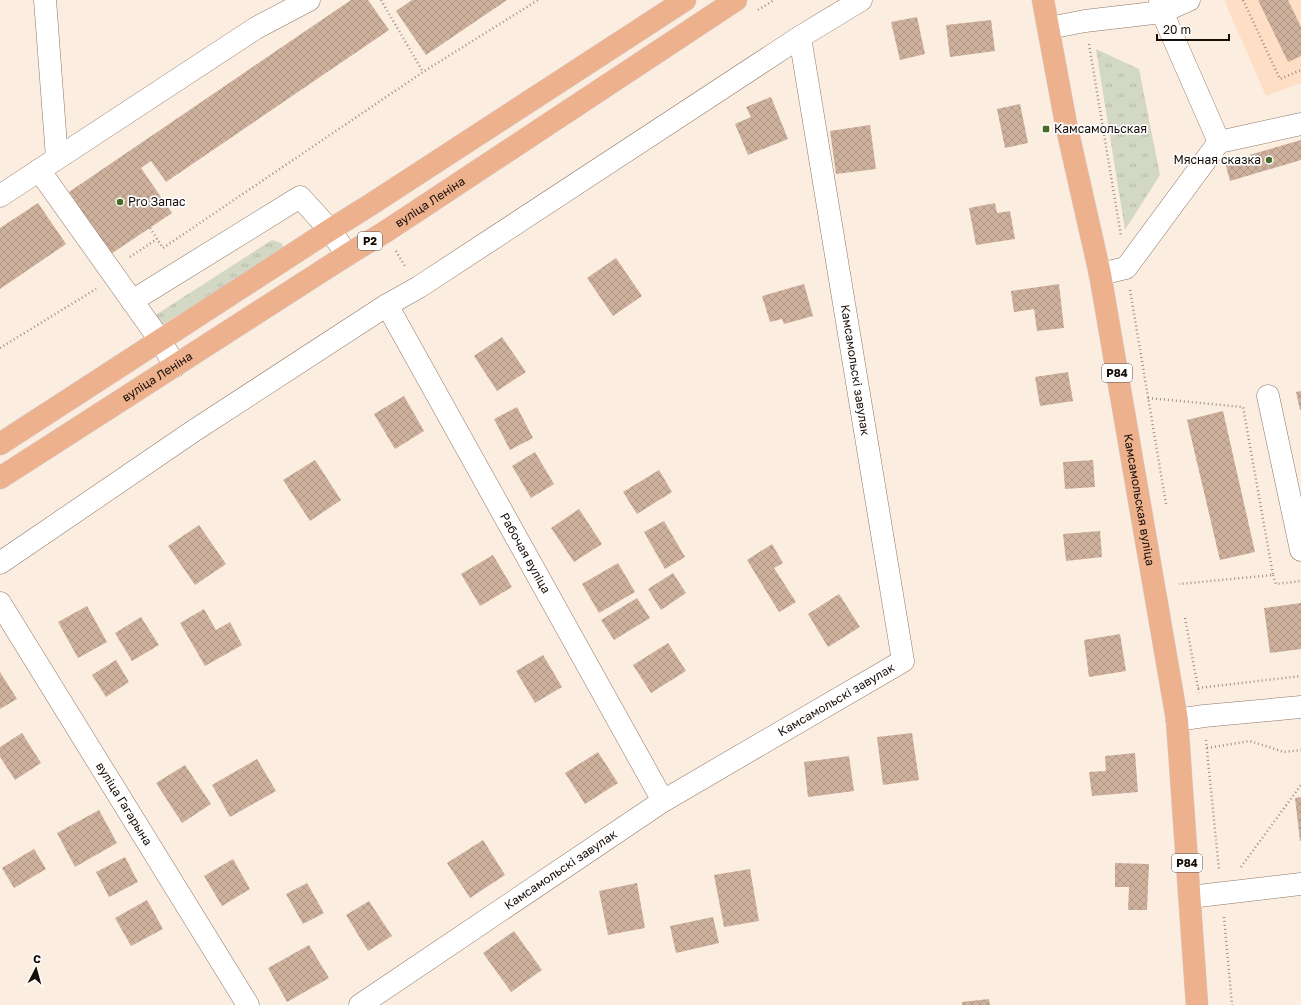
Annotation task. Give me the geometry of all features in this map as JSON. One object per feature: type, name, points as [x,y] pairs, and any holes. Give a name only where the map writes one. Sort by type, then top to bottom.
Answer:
[{"type":"main road","name":"Р2","points":[[0,444],[685,0]]},
{"type":"main road","name":"вуліца Леніна","points":[[0,478],[385,232],[736,0]]},
{"type":"main road","name":"Камсамольская вуліца","points":[[1043,0],[1066,124],[1100,274],[1177,720],[1197,1005]]},
{"type":"street","points":[[45,0],[57,158]]},
{"type":"street","points":[[0,196],[256,28],[310,0]]},
{"type":"street","points":[[0,563],[195,430],[387,305],[432,278],[800,37],[862,0]]},
{"type":"street","points":[[1049,28],[1189,0]]},
{"type":"street","points":[[1161,6],[1219,142]]},
{"type":"street","name":"Камсамольскі завулак","points":[[360,1005],[663,801],[903,661],[800,37]]},
{"type":"street","points":[[1100,274],[1126,268],[1219,142],[1301,124]]},
{"type":"street","points":[[39,170],[160,340],[175,366]]},
{"type":"street","points":[[132,301],[300,197],[330,230],[347,255]]},
{"type":"street","name":"Рабочая вуліца","points":[[387,305],[663,801]]},
{"type":"street","points":[[1268,396],[1301,550]]},
{"type":"street","name":"вуліца Гагарына","points":[[0,603],[248,1005]]},
{"type":"street","points":[[1177,720],[1211,715],[1301,707]]},
{"type":"street","points":[[1190,897],[1301,884]]},
{"type":"path","points":[[381,0],[423,72]]},
{"type":"path","points":[[150,228],[163,248],[423,72],[538,0]]},
{"type":"path","points":[[1243,0],[1280,80],[1301,70]]},
{"type":"path","points":[[0,348],[112,274],[158,239]]},
{"type":"path","points":[[1148,398],[1243,407],[1273,575],[1276,584],[1301,581]]},
{"type":"path","points":[[1179,584],[1273,575]]},
{"type":"path","points":[[1198,688],[1301,676]]},
{"type":"path","points":[[1207,748],[1250,741],[1284,752],[1301,750]]},
{"type":"path","points":[[1222,893],[1301,785]]},
{"type":"shaded area","points":[[1224,0],[1301,0],[1301,83],[1266,96]]},
{"type":"green space","points":[[1096,49],[1139,69],[1160,175],[1125,230]]},
{"type":"green space","points":[[272,240],[281,243],[284,248],[157,328],[154,316]]},
{"type":"building","points":[[351,0],[368,0],[389,30],[166,182],[151,161],[141,168],[172,213],[111,254],[69,192]]},
{"type":"building","points":[[412,0],[507,0],[426,55],[396,11]]},
{"type":"building","points":[[1258,0],[1288,0],[1301,27],[1301,56],[1288,62]]},
{"type":"building","points":[[917,17],[925,54],[900,60],[891,22]]},
{"type":"building","points":[[991,20],[995,51],[950,57],[946,25]]},
{"type":"building","points":[[771,97],[788,139],[748,155],[735,124],[751,117],[746,107]]},
{"type":"building","points":[[1020,104],[1028,143],[1005,148],[997,109]]},
{"type":"building","points":[[870,125],[876,169],[836,174],[830,131]]},
{"type":"building","points":[[1301,140],[1301,160],[1230,181],[1225,162]]},
{"type":"building","points":[[38,203],[66,244],[0,289],[0,228]]},
{"type":"building","points":[[995,203],[997,213],[1010,211],[1015,239],[976,245],[969,208]]},
{"type":"building","points":[[616,258],[642,296],[613,316],[587,278]]},
{"type":"building","points":[[804,284],[813,316],[784,324],[782,319],[770,322],[762,296]]},
{"type":"building","points":[[1059,284],[1064,328],[1037,331],[1034,309],[1014,312],[1011,291]]},
{"type":"building","points":[[502,337],[526,372],[497,391],[474,356]]},
{"type":"building","points":[[1068,372],[1073,401],[1040,406],[1035,377]]},
{"type":"building","points":[[1301,391],[1301,410],[1300,410],[1296,392]]},
{"type":"building","points":[[404,396],[424,431],[395,449],[374,414]]},
{"type":"building","points":[[517,407],[533,438],[510,450],[494,419]]},
{"type":"building","points":[[1223,411],[1255,552],[1220,560],[1187,420]]},
{"type":"building","points":[[535,452],[554,484],[531,498],[512,466]]},
{"type":"building","points":[[315,460],[341,500],[310,521],[283,480]]},
{"type":"building","points":[[1093,460],[1095,487],[1065,489],[1063,462]]},
{"type":"building","points":[[659,470],[672,492],[637,514],[623,492]]},
{"type":"building","points":[[579,509],[602,544],[574,562],[551,528]]},
{"type":"building","points":[[664,521],[685,557],[665,569],[644,532]]},
{"type":"building","points":[[199,525],[226,564],[195,585],[168,546]]},
{"type":"building","points":[[1100,531],[1102,557],[1066,561],[1063,534]]},
{"type":"building","points":[[772,544],[783,563],[774,568],[796,602],[779,612],[747,560]]},
{"type":"building","points":[[493,555],[512,587],[480,606],[461,574]]},
{"type":"building","points":[[618,563],[635,592],[599,613],[582,584]]},
{"type":"building","points":[[673,573],[686,593],[661,610],[648,589]]},
{"type":"building","points":[[839,594],[860,627],[828,647],[808,614]]},
{"type":"building","points":[[637,598],[650,618],[614,640],[601,620]]},
{"type":"building","points":[[1301,603],[1301,649],[1270,653],[1264,608]]},
{"type":"building","points":[[87,606],[107,642],[78,658],[58,622]]},
{"type":"building","points":[[204,609],[216,630],[230,622],[242,645],[205,666],[180,623]]},
{"type":"building","points":[[141,617],[159,645],[132,661],[115,633]]},
{"type":"building","points":[[1120,634],[1126,671],[1089,677],[1084,640]]},
{"type":"building","points":[[668,643],[686,671],[651,693],[633,665]]},
{"type":"building","points":[[543,655],[562,687],[535,703],[516,671]]},
{"type":"building","points":[[116,660],[129,682],[106,697],[92,675]]},
{"type":"building","points":[[0,672],[17,699],[0,709]]},
{"type":"building","points":[[22,733],[41,763],[15,780],[0,757],[0,747]]},
{"type":"building","points":[[912,733],[919,780],[883,785],[877,737]]},
{"type":"building","points":[[598,752],[618,783],[585,804],[565,773]]},
{"type":"building","points":[[1135,753],[1138,792],[1092,796],[1089,772],[1106,771],[1105,756]]},
{"type":"building","points":[[849,756],[854,791],[808,797],[804,762]]},
{"type":"building","points":[[257,759],[276,791],[230,817],[212,785]]},
{"type":"building","points":[[185,765],[211,804],[182,823],[156,783]]},
{"type":"building","points":[[1301,797],[1301,841],[1300,841],[1295,798]]},
{"type":"building","points":[[99,810],[117,843],[75,867],[57,833]]},
{"type":"building","points":[[483,840],[505,875],[470,898],[447,863]]},
{"type":"building","points":[[34,849],[46,869],[14,888],[2,868]]},
{"type":"building","points":[[125,857],[138,882],[109,897],[96,872]]},
{"type":"building","points":[[233,859],[250,889],[222,906],[204,876]]},
{"type":"building","points":[[1115,863],[1149,864],[1147,910],[1128,910],[1129,887],[1115,887]]},
{"type":"building","points":[[750,869],[759,921],[724,927],[714,875]]},
{"type":"building","points":[[307,883],[324,913],[303,924],[286,894]]},
{"type":"building","points":[[637,883],[645,928],[608,935],[599,891]]},
{"type":"building","points":[[147,900],[163,929],[131,946],[115,918]]},
{"type":"building","points":[[369,901],[392,936],[368,951],[346,915]]},
{"type":"building","points":[[713,917],[719,943],[676,953],[670,926]]},
{"type":"building","points":[[514,931],[542,970],[511,992],[483,953]]},
{"type":"building","points":[[309,945],[329,978],[287,1002],[268,968]]},
{"type":"building","points":[[989,999],[990,1005],[962,1005],[962,1002]]},
{"type":"place","name":"Камсамольская","points":[[1046,129]]},
{"type":"place","name":"Мясная сказка","points":[[1269,160]]},
{"type":"place","name":"Pro Запас","points":[[120,202]]}]
